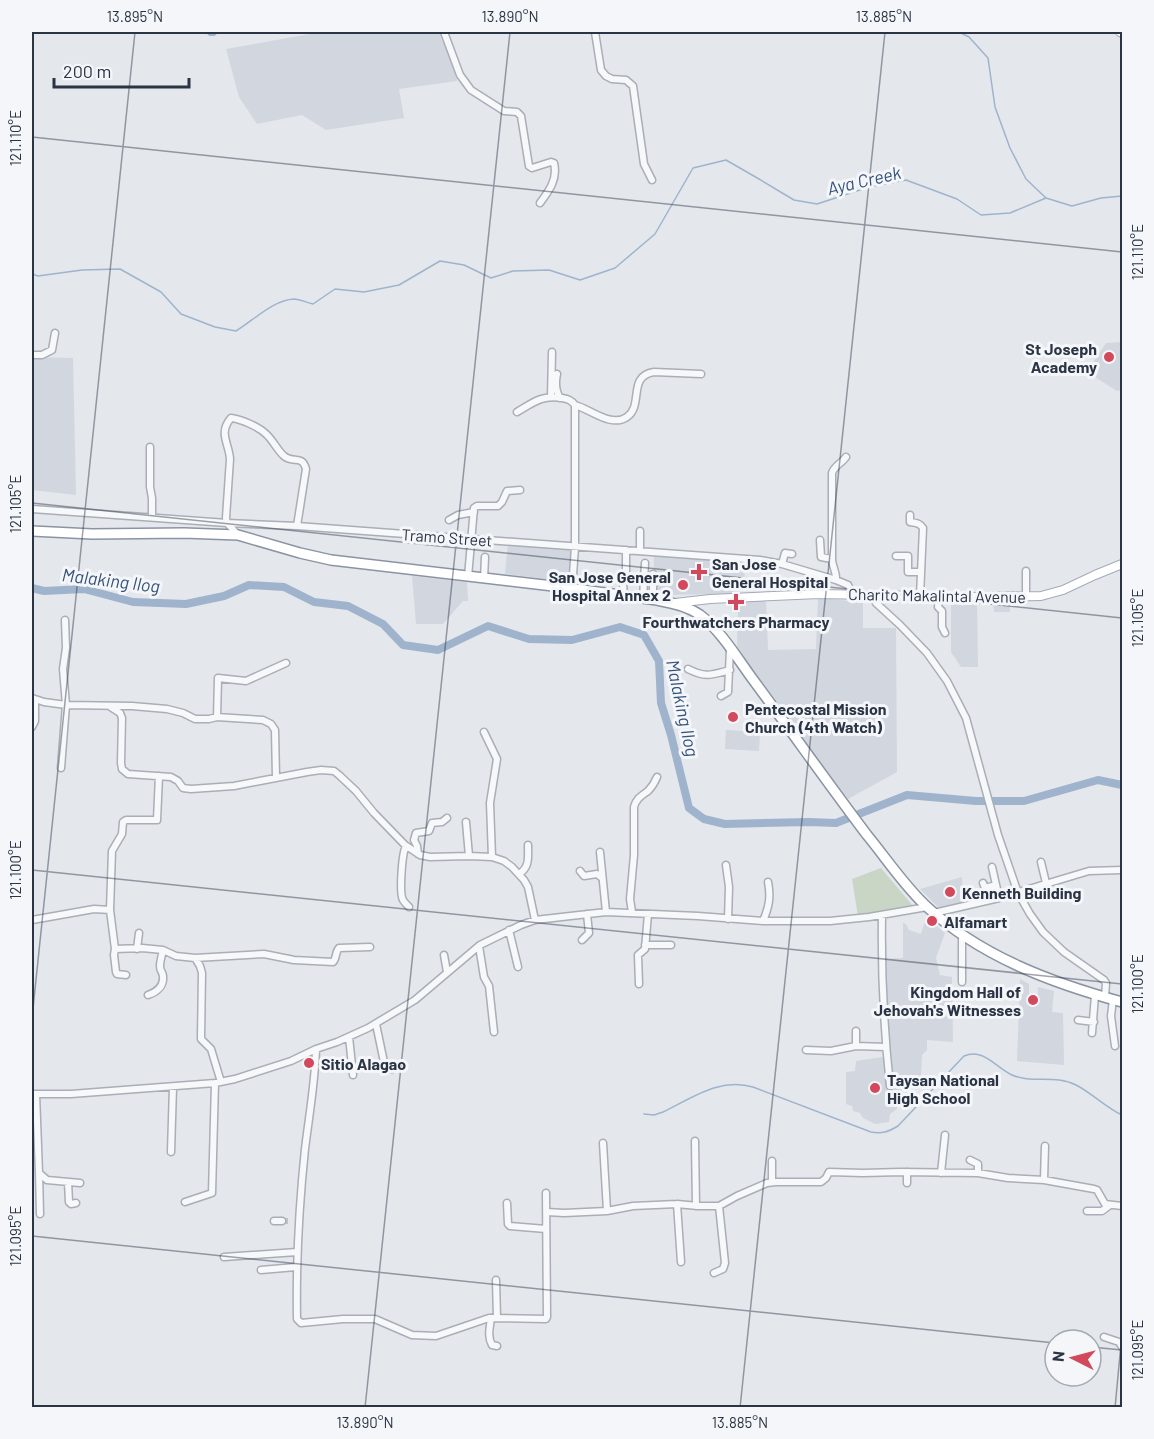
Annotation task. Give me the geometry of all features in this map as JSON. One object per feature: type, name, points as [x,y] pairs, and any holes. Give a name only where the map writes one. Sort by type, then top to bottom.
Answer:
[{"type":"highway","points":[[32,531],[92,534],[237,535],[322,558],[643,598],[688,608],[699,614],[713,627],[896,872],[931,910],[962,935],[1023,968],[1054,982],[1109,998]]},
{"type":"main road","name":"Charito Makalintal Avenue","points":[[673,603],[710,598],[819,594],[1041,596],[1122,564]]},
{"type":"street","points":[[444,32],[460,75],[471,90],[504,111],[517,112],[521,116],[529,166],[532,168],[554,163],[556,167],[551,189],[540,203]]},
{"type":"street","points":[[595,32],[601,70],[606,76],[612,79],[627,80],[633,86],[644,164],[652,180]]},
{"type":"street","points":[[32,355],[42,355],[52,350],[55,333]]},
{"type":"street","points":[[550,396],[552,352]]},
{"type":"street","points":[[517,412],[540,398],[550,396],[570,400],[575,405],[607,419],[621,420],[634,409],[638,384],[647,373],[701,374]]},
{"type":"street","points":[[557,374],[556,387],[560,398]]},
{"type":"street","points":[[572,589],[575,547],[575,405]]},
{"type":"street","points":[[237,535],[227,523],[230,452],[224,434],[231,418],[238,419],[265,433],[285,457],[301,460],[304,464],[306,469],[297,526]]},
{"type":"street","points":[[150,447],[152,517]]},
{"type":"street","points":[[836,580],[832,559],[832,473],[833,468],[846,456]]},
{"type":"street","points":[[468,577],[474,508],[500,505],[507,491],[520,490]]},
{"type":"street","name":"Tramo Street","points":[[32,509],[760,560],[836,580],[848,585],[852,595]]},
{"type":"street","points":[[449,520],[458,515],[474,512]]},
{"type":"street","points":[[910,515],[910,522],[921,525],[923,528],[920,596]]},
{"type":"street","points":[[640,531],[640,551]]},
{"type":"street","points":[[820,540],[821,558],[832,559]]},
{"type":"street","points":[[624,597],[626,550]]},
{"type":"street","points":[[782,564],[785,553],[792,554]]},
{"type":"street","points":[[896,556],[909,556],[908,572],[921,572]]},
{"type":"street","points":[[484,579],[485,557]]},
{"type":"street","points":[[643,598],[645,563]]},
{"type":"street","points":[[1026,571],[1026,596]]},
{"type":"street","points":[[653,574],[653,600]]},
{"type":"street","points":[[873,595],[876,603],[927,653],[947,681],[966,717],[994,823],[1018,893],[1030,914],[1050,939],[1106,983],[1115,1046]]},
{"type":"street","points":[[939,596],[938,607],[942,610],[942,627],[945,633]]},
{"type":"street","points":[[61,768],[66,705],[63,669],[66,648],[65,620]]},
{"type":"street","points":[[721,696],[728,693],[730,650]]},
{"type":"street","points":[[217,717],[218,678],[246,681],[286,663]]},
{"type":"street","points":[[688,669],[705,676],[730,670]]},
{"type":"street","points":[[32,727],[35,722],[33,699],[66,705],[167,709],[195,719],[217,717],[263,720],[271,724],[275,730],[276,777]]},
{"type":"street","points":[[109,706],[120,713],[122,718],[121,763],[124,772],[131,775],[175,778],[183,788],[191,789],[234,786],[321,770],[334,771],[406,846],[418,854],[430,857],[469,855],[492,857],[504,861],[519,874],[528,887],[535,920]]},
{"type":"street","points":[[484,732],[497,759],[490,803],[492,857]]},
{"type":"street","points":[[126,975],[117,974],[114,955],[110,910],[112,851],[122,834],[123,822],[126,820],[157,820],[159,777]]},
{"type":"street","points":[[632,912],[630,899],[635,802],[650,789],[657,777]]},
{"type":"street","points":[[418,854],[414,840],[416,834],[428,831],[432,823],[442,822],[447,818]]},
{"type":"street","points":[[466,822],[469,855]]},
{"type":"street","points":[[519,874],[526,868],[528,844]]},
{"type":"street","points":[[406,846],[403,851],[401,892],[403,901],[409,907]]},
{"type":"street","points":[[600,852],[606,912]]},
{"type":"street","points":[[1041,862],[1046,883]]},
{"type":"street","points":[[726,866],[729,888],[728,919]]},
{"type":"street","points":[[992,867],[999,898]]},
{"type":"street","points":[[40,1214],[34,1094],[71,1094],[218,1082],[291,1062],[376,1024],[415,1000],[479,946],[509,930],[535,920],[606,912],[632,912],[762,921],[851,920],[931,910],[999,898],[1089,871],[1122,870]]},
{"type":"street","points":[[580,871],[584,876],[597,874],[602,878]]},
{"type":"street","points":[[762,921],[770,902],[768,882]]},
{"type":"street","points":[[983,883],[986,888],[996,885]]},
{"type":"street","points":[[32,920],[94,909],[110,910]]},
{"type":"street","points":[[582,940],[589,933],[587,914]]},
{"type":"street","points":[[639,984],[638,955],[644,951],[648,914]]},
{"type":"street","points":[[882,915],[881,950],[890,1086]]},
{"type":"street","points":[[509,930],[518,967]]},
{"type":"street","points":[[137,949],[138,933]]},
{"type":"street","points":[[962,935],[962,982]]},
{"type":"street","points":[[645,945],[671,945]]},
{"type":"street","points":[[479,946],[484,977],[489,986],[494,1032]]},
{"type":"street","points":[[115,949],[163,950],[176,956],[195,958],[264,954],[294,960],[333,962],[339,948],[370,947]]},
{"type":"street","points":[[148,994],[157,991],[162,984],[163,975],[160,966],[163,950]]},
{"type":"street","points":[[444,955],[447,972]]},
{"type":"street","points":[[185,1203],[212,1193],[218,1082],[211,1049],[201,1039],[202,973],[195,958]]},
{"type":"street","points":[[1092,1033],[1094,1022],[1109,998]]},
{"type":"street","points":[[1078,1020],[1094,1022]]},
{"type":"street","points":[[376,1024],[385,1067],[392,1069]]},
{"type":"street","points":[[856,1031],[856,1046]]},
{"type":"street","points":[[349,1037],[353,1075]]},
{"type":"street","points":[[807,1050],[831,1055],[856,1046],[886,1047]]},
{"type":"street","points":[[316,1049],[315,1079],[305,1147],[298,1221],[297,1318],[301,1323],[375,1319],[412,1335],[436,1336],[480,1320],[494,1318],[543,1320],[547,1318],[546,1193]]},
{"type":"street","points":[[171,1152],[173,1087]]},
{"type":"street","points":[[941,1173],[945,1135]]},
{"type":"street","points":[[695,1141],[696,1206]]},
{"type":"street","points":[[603,1143],[607,1211]]},
{"type":"street","points":[[1044,1180],[1045,1146]]},
{"type":"street","points":[[970,1160],[978,1164],[978,1173]]},
{"type":"street","points":[[772,1161],[772,1182]]},
{"type":"street","points":[[547,1212],[607,1211],[633,1206],[677,1204],[719,1206],[752,1189],[772,1182],[821,1182],[830,1172],[978,1173],[1008,1178],[1044,1180],[1098,1190],[1105,1204],[1122,1206]]},
{"type":"street","points":[[907,1172],[907,1183]]},
{"type":"street","points":[[39,1173],[47,1180],[80,1184]]},
{"type":"street","points":[[68,1182],[69,1202],[76,1203]]},
{"type":"street","points":[[507,1203],[510,1226],[546,1229]]},
{"type":"street","points":[[677,1204],[681,1262]]},
{"type":"street","points":[[1087,1211],[1102,1211],[1110,1205]]},
{"type":"street","points":[[714,1273],[723,1269],[725,1263],[719,1206]]},
{"type":"street","points":[[274,1221],[298,1221]]},
{"type":"street","points":[[224,1257],[297,1252]]},
{"type":"street","points":[[261,1270],[296,1267]]},
{"type":"street","points":[[496,1280],[494,1318],[489,1340],[492,1345],[497,1346]]},
{"type":"street","points":[[1104,1337],[1119,1342],[1122,1347]]},
{"type":"shaded area","points":[[321,32],[439,32],[442,41],[447,41],[457,81],[399,89],[404,118],[326,130],[302,115],[257,124],[239,97],[226,49]]},
{"type":"shaded area","name":"St Joseph Academy","points":[[1122,342],[1122,390],[1117,391],[1087,372],[1106,343]]},
{"type":"shaded area","points":[[32,357],[73,358],[76,495],[32,490]]},
{"type":"shaded area","points":[[508,543],[572,548],[571,582],[505,574]]},
{"type":"shaded area","name":"San Jose General Hospital","points":[[654,554],[744,560],[745,585],[734,585],[734,594],[653,595]]},
{"type":"shaded area","points":[[412,576],[467,582],[468,601],[463,601],[443,624],[416,624]]},
{"type":"shaded area","points":[[818,598],[863,602],[863,628],[896,628],[897,772],[848,799],[737,649],[738,604],[743,604],[743,600],[766,599],[768,650],[816,649]]},
{"type":"shaded area","points":[[951,600],[977,600],[978,667],[961,667],[951,652]]},
{"type":"shaded area","points":[[993,600],[1010,600],[1010,612],[994,612]]},
{"type":"shaded area","points":[[726,730],[760,732],[759,751],[725,749]]},
{"type":"shaded area","name":"Kenneth Building","points":[[962,877],[963,903],[940,909],[920,889]]},
{"type":"shaded area","points":[[929,920],[945,933],[936,958],[940,975],[952,977],[953,1042],[927,1040],[927,1050],[922,1055],[921,1077],[906,1079],[903,1091],[897,1092],[897,1109],[890,1114],[889,1122],[875,1124],[863,1118],[860,1113],[853,1111],[852,1106],[846,1104],[846,1072],[855,1071],[856,1061],[889,1056],[883,959],[903,958],[903,923],[909,930],[921,934],[924,924]]},
{"type":"shaded area","points":[[1020,979],[1029,984],[1029,1006],[1037,1006],[1038,987],[1054,991],[1052,1012],[1063,1013],[1064,1065],[1017,1061]]},
{"type":"green space","points":[[881,868],[913,906],[858,916],[852,879]]},
{"type":"waterway","points":[[959,32],[969,37],[988,58],[995,107],[1010,148],[1026,179],[1046,198],[1072,206],[1101,198],[1122,196]]},
{"type":"waterway","name":"Aya Creek","points":[[32,274],[38,276],[82,270],[120,269],[161,292],[181,314],[215,327],[236,331],[271,307],[286,300],[296,299],[313,304],[335,289],[364,292],[399,285],[440,261],[464,265],[491,278],[513,271],[549,270],[580,280],[615,268],[655,234],[693,168],[726,160],[794,200],[817,204],[869,187],[906,180],[957,199],[981,215],[1010,213],[1046,198]]},
{"type":"waterway","name":"Malaking Ilog","points":[[32,588],[44,591],[84,589],[133,602],[186,604],[224,596],[249,585],[284,587],[314,602],[348,606],[383,624],[403,645],[438,650],[488,626],[529,639],[572,640],[620,627],[644,635],[659,661],[661,703],[689,808],[704,819],[725,824],[836,823],[907,795],[976,801],[1024,801],[1098,780],[1122,785]]},
{"type":"waterway","points":[[644,1114],[654,1115],[663,1112],[696,1095],[718,1087],[741,1085],[753,1087],[871,1132],[885,1132],[898,1126],[964,1056],[978,1054],[1020,1078],[1060,1080],[1076,1085],[1122,1115]]},
{"type":"tunnel","points":[[282,1221],[289,1221]]},
{"type":"place","name":"St Joseph Academy","points":[[1109,357]]},
{"type":"place","name":"San Jose General Hospital","points":[[699,572]]},
{"type":"place","name":"San Jose General Hospital Annex 2","points":[[683,585]]},
{"type":"place","name":"Fourthwatchers Pharmacy","points":[[736,602]]},
{"type":"place","name":"Pentecostal Mission Church (4th Watch)","points":[[733,717]]},
{"type":"place","name":"Kenneth Building","points":[[950,892]]},
{"type":"place","name":"Alfamart","points":[[932,921]]},
{"type":"place","name":"Kingdom Hall of Jehovah's Witnesses","points":[[1033,1000]]},
{"type":"place","name":"Sitio Alagao","points":[[309,1063]]},
{"type":"place","name":"Taysan National High School","points":[[875,1088]]}]
